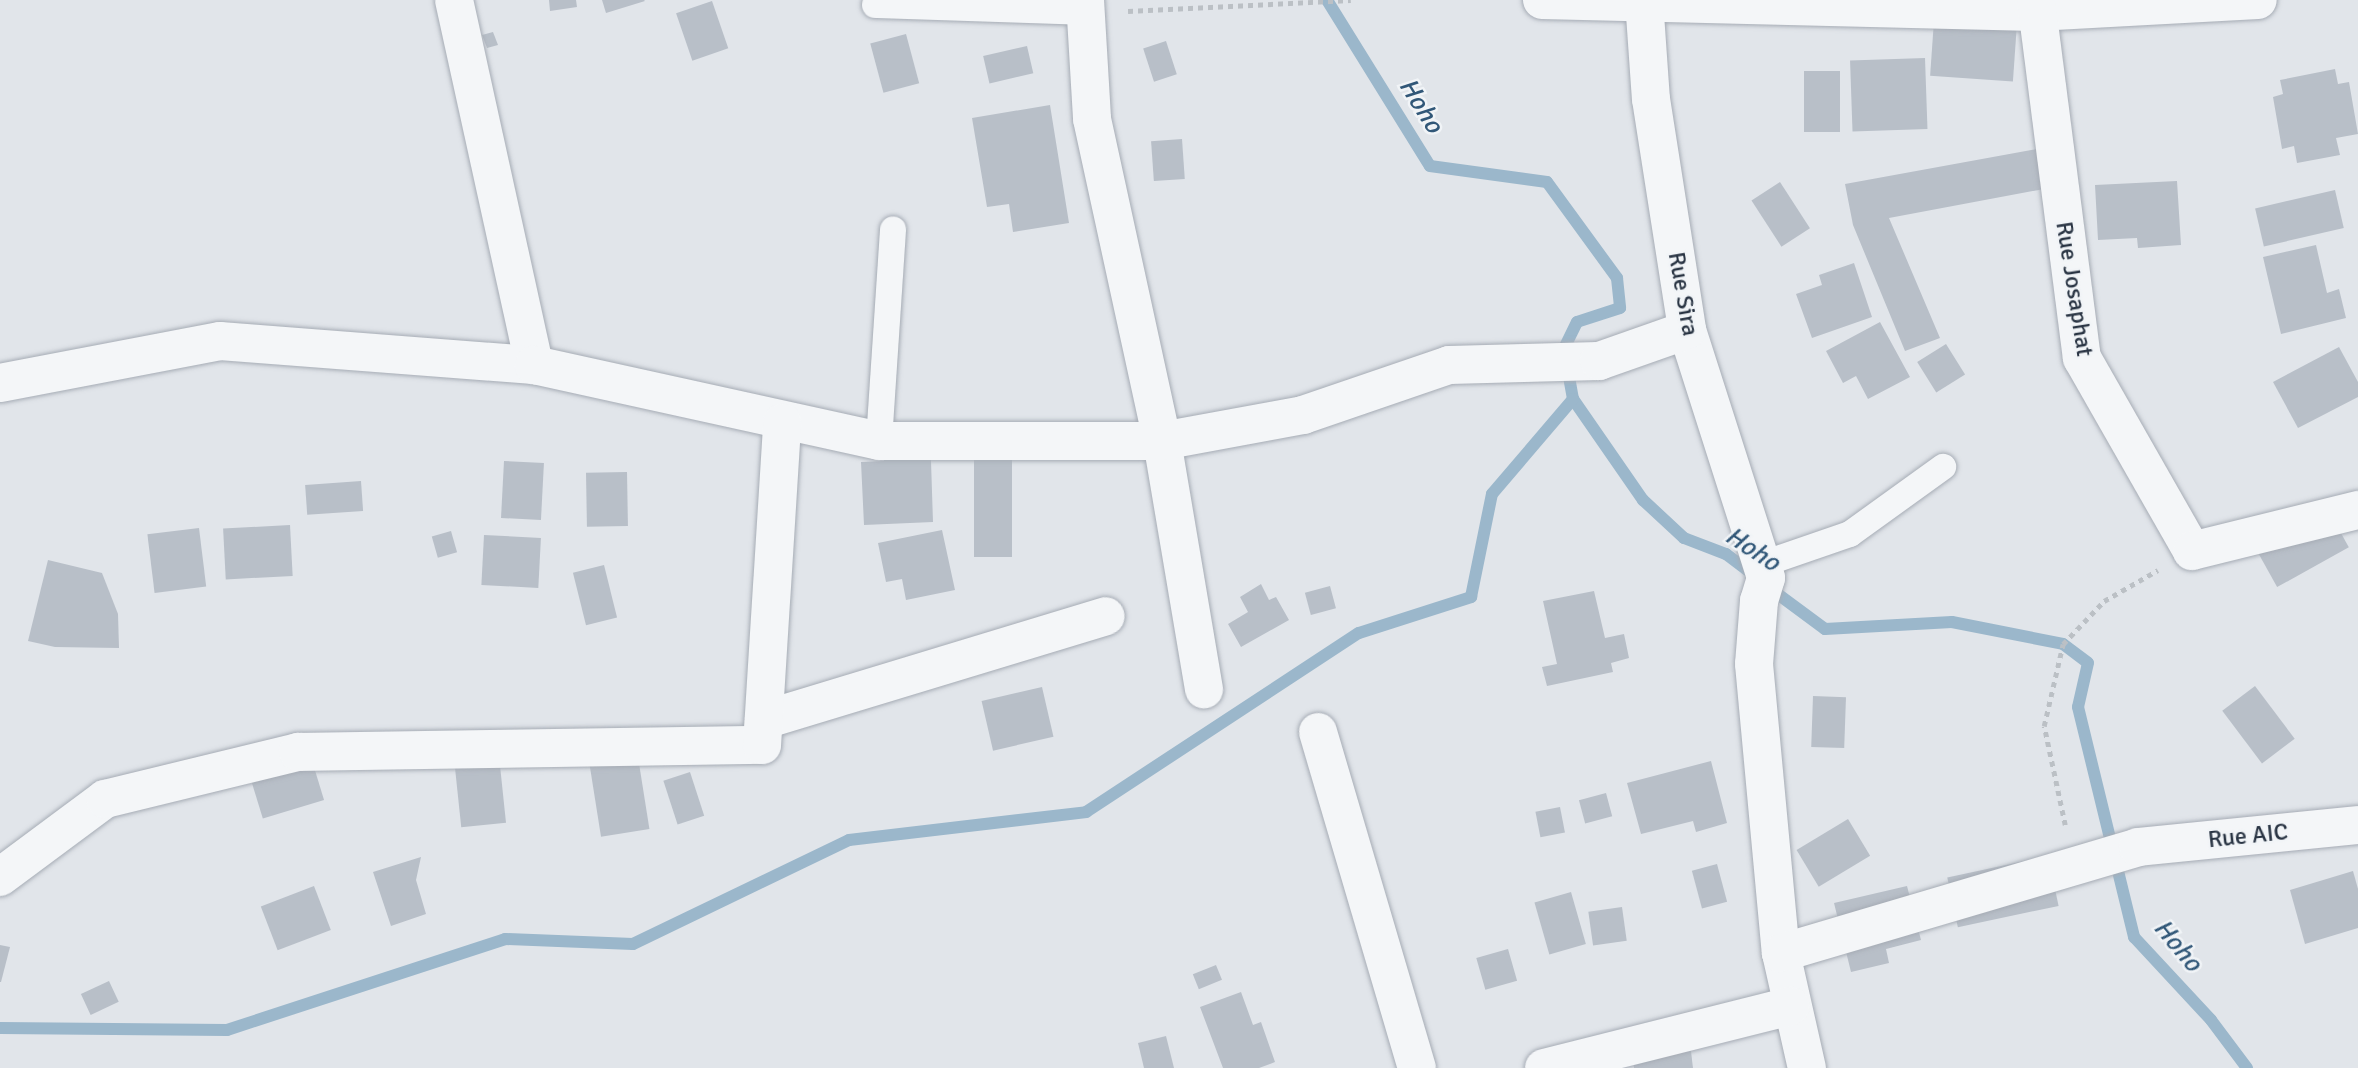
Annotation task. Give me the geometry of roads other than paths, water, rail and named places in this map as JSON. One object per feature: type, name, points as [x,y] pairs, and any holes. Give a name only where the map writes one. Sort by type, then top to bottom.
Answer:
[{"type":"street","points":[[454,0],[534,365]]},
{"type":"street","points":[[1542,0],[2036,6],[2258,0]]},
{"type":"street","name":"Rue Sira","points":[[1644,2],[1650,99],[1687,330],[1763,581]]},
{"type":"street","points":[[1084,6],[1092,119],[1162,441],[1204,689]]},
{"type":"street","name":"Rue Josaphat","points":[[2036,6],[2082,358],[2192,551],[2358,510]]},
{"type":"street","points":[[0,383],[220,341],[534,365],[782,423],[879,442],[1162,441],[1303,415],[1449,365],[1599,361],[1687,330]]},
{"type":"street","points":[[0,877],[105,799],[298,752],[762,745],[782,423]]},
{"type":"street","points":[[1763,581],[1754,664],[1780,953],[1790,1006],[1807,1068]]},
{"type":"street","points":[[764,720],[1106,616]]},
{"type":"street","points":[[1318,732],[1417,1068]]},
{"type":"street","name":"Rue AIC","points":[[1780,953],[2138,847],[2358,825]]},
{"type":"street","points":[[1544,1068],[1790,1006]]},
{"type":"lane","points":[[875,5],[1084,6]]},
{"type":"lane","points":[[879,442],[893,229]]},
{"type":"lane","points":[[1763,581],[1850,534],[1943,467]]},
{"type":"waterway","name":"Hoho","points":[[1327,0],[1430,166],[1547,182],[1617,278],[1620,308],[1577,322],[1564,349],[1573,399],[1643,500],[1684,538],[1726,554],[1753,574]]},
{"type":"waterway","points":[[0,1028],[227,1030],[505,939],[633,944],[849,840],[1086,812],[1359,633],[1471,597],[1492,494],[1573,399]]},
{"type":"waterway","name":"Hoho","points":[[1767,586],[1825,629],[1952,622],[2063,644],[2088,663],[2078,707],[2134,937],[2211,1020],[2247,1068]]}]
